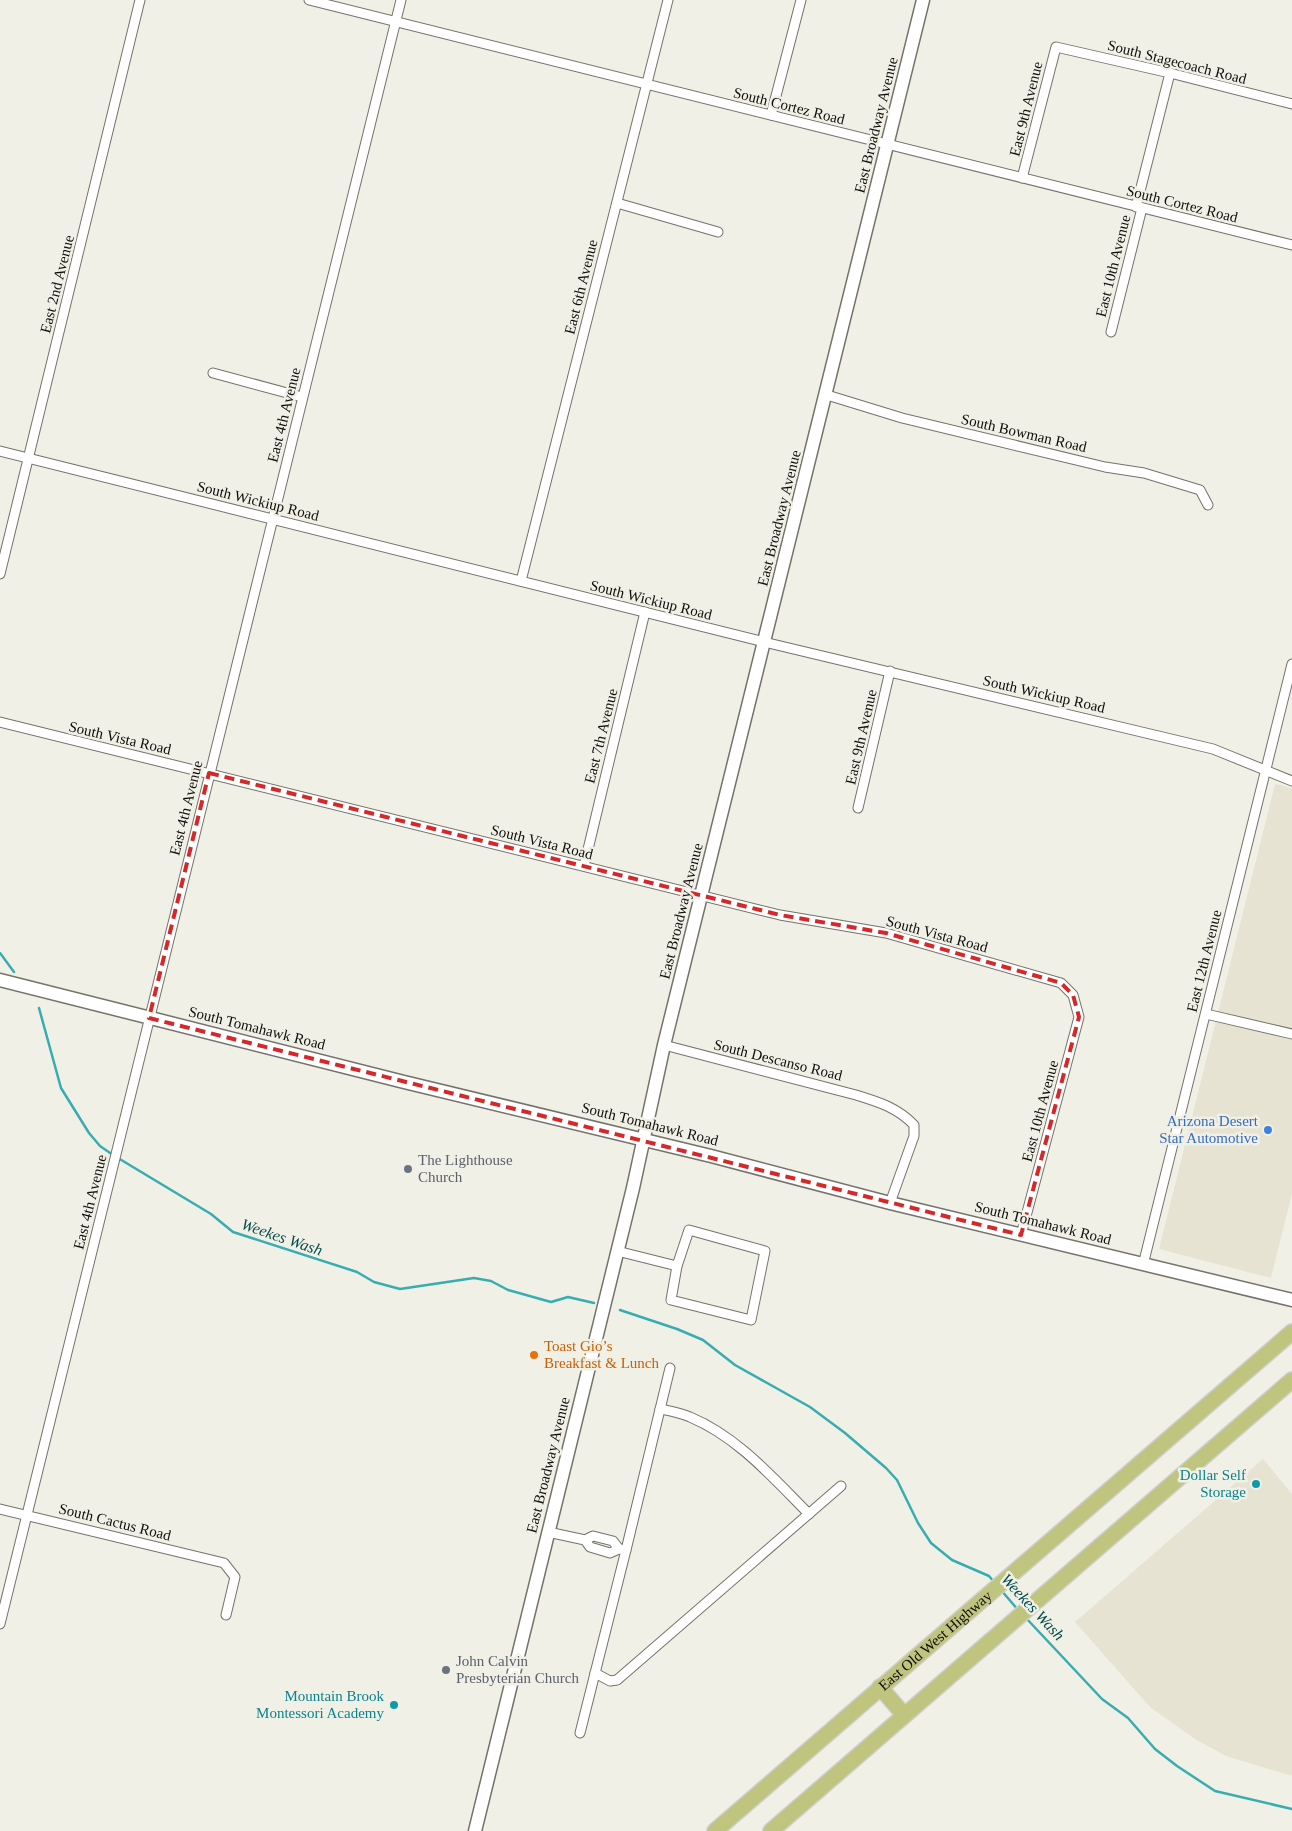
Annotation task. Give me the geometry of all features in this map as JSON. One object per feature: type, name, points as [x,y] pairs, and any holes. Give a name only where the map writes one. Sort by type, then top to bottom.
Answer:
[{"type":"main road","name":"East Broadway Avenue","points":[[475,1831],[644,1139],[664,1045],[923,0]]},
{"type":"main road","name":"South Tomahawk Road","points":[[1,980],[402,1082],[644,1139],[890,1203],[1292,1300]]},
{"type":"main road","name":"East Old West Highway","points":[[715,1831],[1292,1332]]},
{"type":"main road","points":[[771,1831],[1292,1380]]},
{"type":"main road","points":[[880,1688],[904,1715]]},
{"type":"street","name":"East 2nd Avenue","points":[[0,574],[140,0]]},
{"type":"street","name":"South Cortez Road","points":[[309,0],[1292,245]]},
{"type":"street","name":"East 4th Avenue","points":[[0,1624],[401,0]]},
{"type":"street","name":"East 6th Avenue","points":[[521,581],[668,0]]},
{"type":"street","points":[[771,115],[801,0]]},
{"type":"street","name":"South Stagecoach Road","points":[[1056,47],[1292,104]]},
{"type":"street","name":"East 9th Avenue","points":[[1022,178],[1056,47]]},
{"type":"street","name":"East 10th Avenue","points":[[1111,332],[1170,73]]},
{"type":"street","points":[[616,203],[718,232]]},
{"type":"street","points":[[213,374],[302,397]]},
{"type":"street","name":"South Bowman Road","points":[[826,396],[902,418],[1106,467],[1144,473],[1200,490],[1208,505]]},
{"type":"street","name":"South Wickiup Road","points":[[0,451],[764,642],[1212,749],[1292,781]]},
{"type":"street","name":"East 7th Avenue","points":[[584,866],[645,612]]},
{"type":"street","name":"East 12th Avenue","points":[[1143,1265],[1292,664]]},
{"type":"street","name":"East 9th Avenue","points":[[858,808],[890,672]]},
{"type":"street","name":"South Vista Road","points":[[0,722],[780,915],[886,933],[1061,983],[1073,995]]},
{"type":"street","name":"East 10th Avenue","points":[[1022,1235],[1080,1017],[1073,995]]},
{"type":"street","points":[[1206,1014],[1292,1034]]},
{"type":"street","name":"South Descanso Road","points":[[664,1045],[856,1095],[885,1104],[907,1118],[914,1125],[914,1136],[890,1203]]},
{"type":"street","points":[[689,1230],[765,1252],[751,1320],[672,1300],[678,1266],[689,1230]]},
{"type":"street","points":[[617,1250],[678,1266]]},
{"type":"street","points":[[580,1733],[623,1549],[670,1368]]},
{"type":"street","points":[[660,1408],[690,1417],[716,1430],[742,1448],[809,1514]]},
{"type":"street","points":[[595,1673],[610,1681],[617,1680],[841,1486]]},
{"type":"street","name":"South Cactus Road","points":[[0,1508],[224,1563],[235,1577],[226,1615]]},
{"type":"street","points":[[548,1532],[585,1540],[590,1547],[610,1553],[623,1549]]},
{"type":"highlighted area","points":[[209,773],[780,915],[886,933],[1061,983],[1073,995],[1079,1017],[1021,1235],[149,1018]]},
{"type":"shaded area","points":[[1275,784],[1292,788],[1292,1194],[1271,1278],[1159,1249]]},
{"type":"shaded area","points":[[1263,1459],[1292,1494],[1292,1776],[1226,1756],[1195,1739],[1150,1707],[1075,1622]]},
{"type":"waterway","points":[[0,953],[14,972]]},
{"type":"waterway","name":"Weekes Wash","points":[[39,1008],[61,1088],[89,1133],[100,1146],[113,1155]]},
{"type":"waterway","name":"Weekes Wash","points":[[118,1158],[211,1214],[233,1232],[357,1272],[374,1282],[400,1289],[474,1278],[491,1281],[508,1290],[551,1302],[568,1297],[594,1303]]},
{"type":"waterway","name":"Weekes Wash","points":[[620,1310],[677,1329],[703,1340],[735,1365],[810,1407],[845,1433],[886,1468],[897,1480],[918,1523],[931,1543],[952,1560],[989,1576],[994,1582]]},
{"type":"waterway","name":"Weekes Wash","points":[[1001,1590],[1019,1611]]},
{"type":"waterway","name":"Weekes Wash","points":[[1026,1618],[1102,1699],[1128,1718],[1155,1749],[1177,1766],[1215,1791],[1292,1809]]},
{"type":"place","name":"Arizona Desert Star Automotive","points":[[1268,1130]]},
{"type":"place","name":"The Lighthouse Church","points":[[408,1169]]},
{"type":"place","name":"Toast Gio’s Breakfast & Lunch","points":[[534,1355]]},
{"type":"place","name":"Dollar Self Storage","points":[[1256,1484]]},
{"type":"place","name":"John Calvin Presbyterian Church","points":[[446,1670]]},
{"type":"place","name":"Mountain Brook Montessori Academy","points":[[394,1705]]}]
